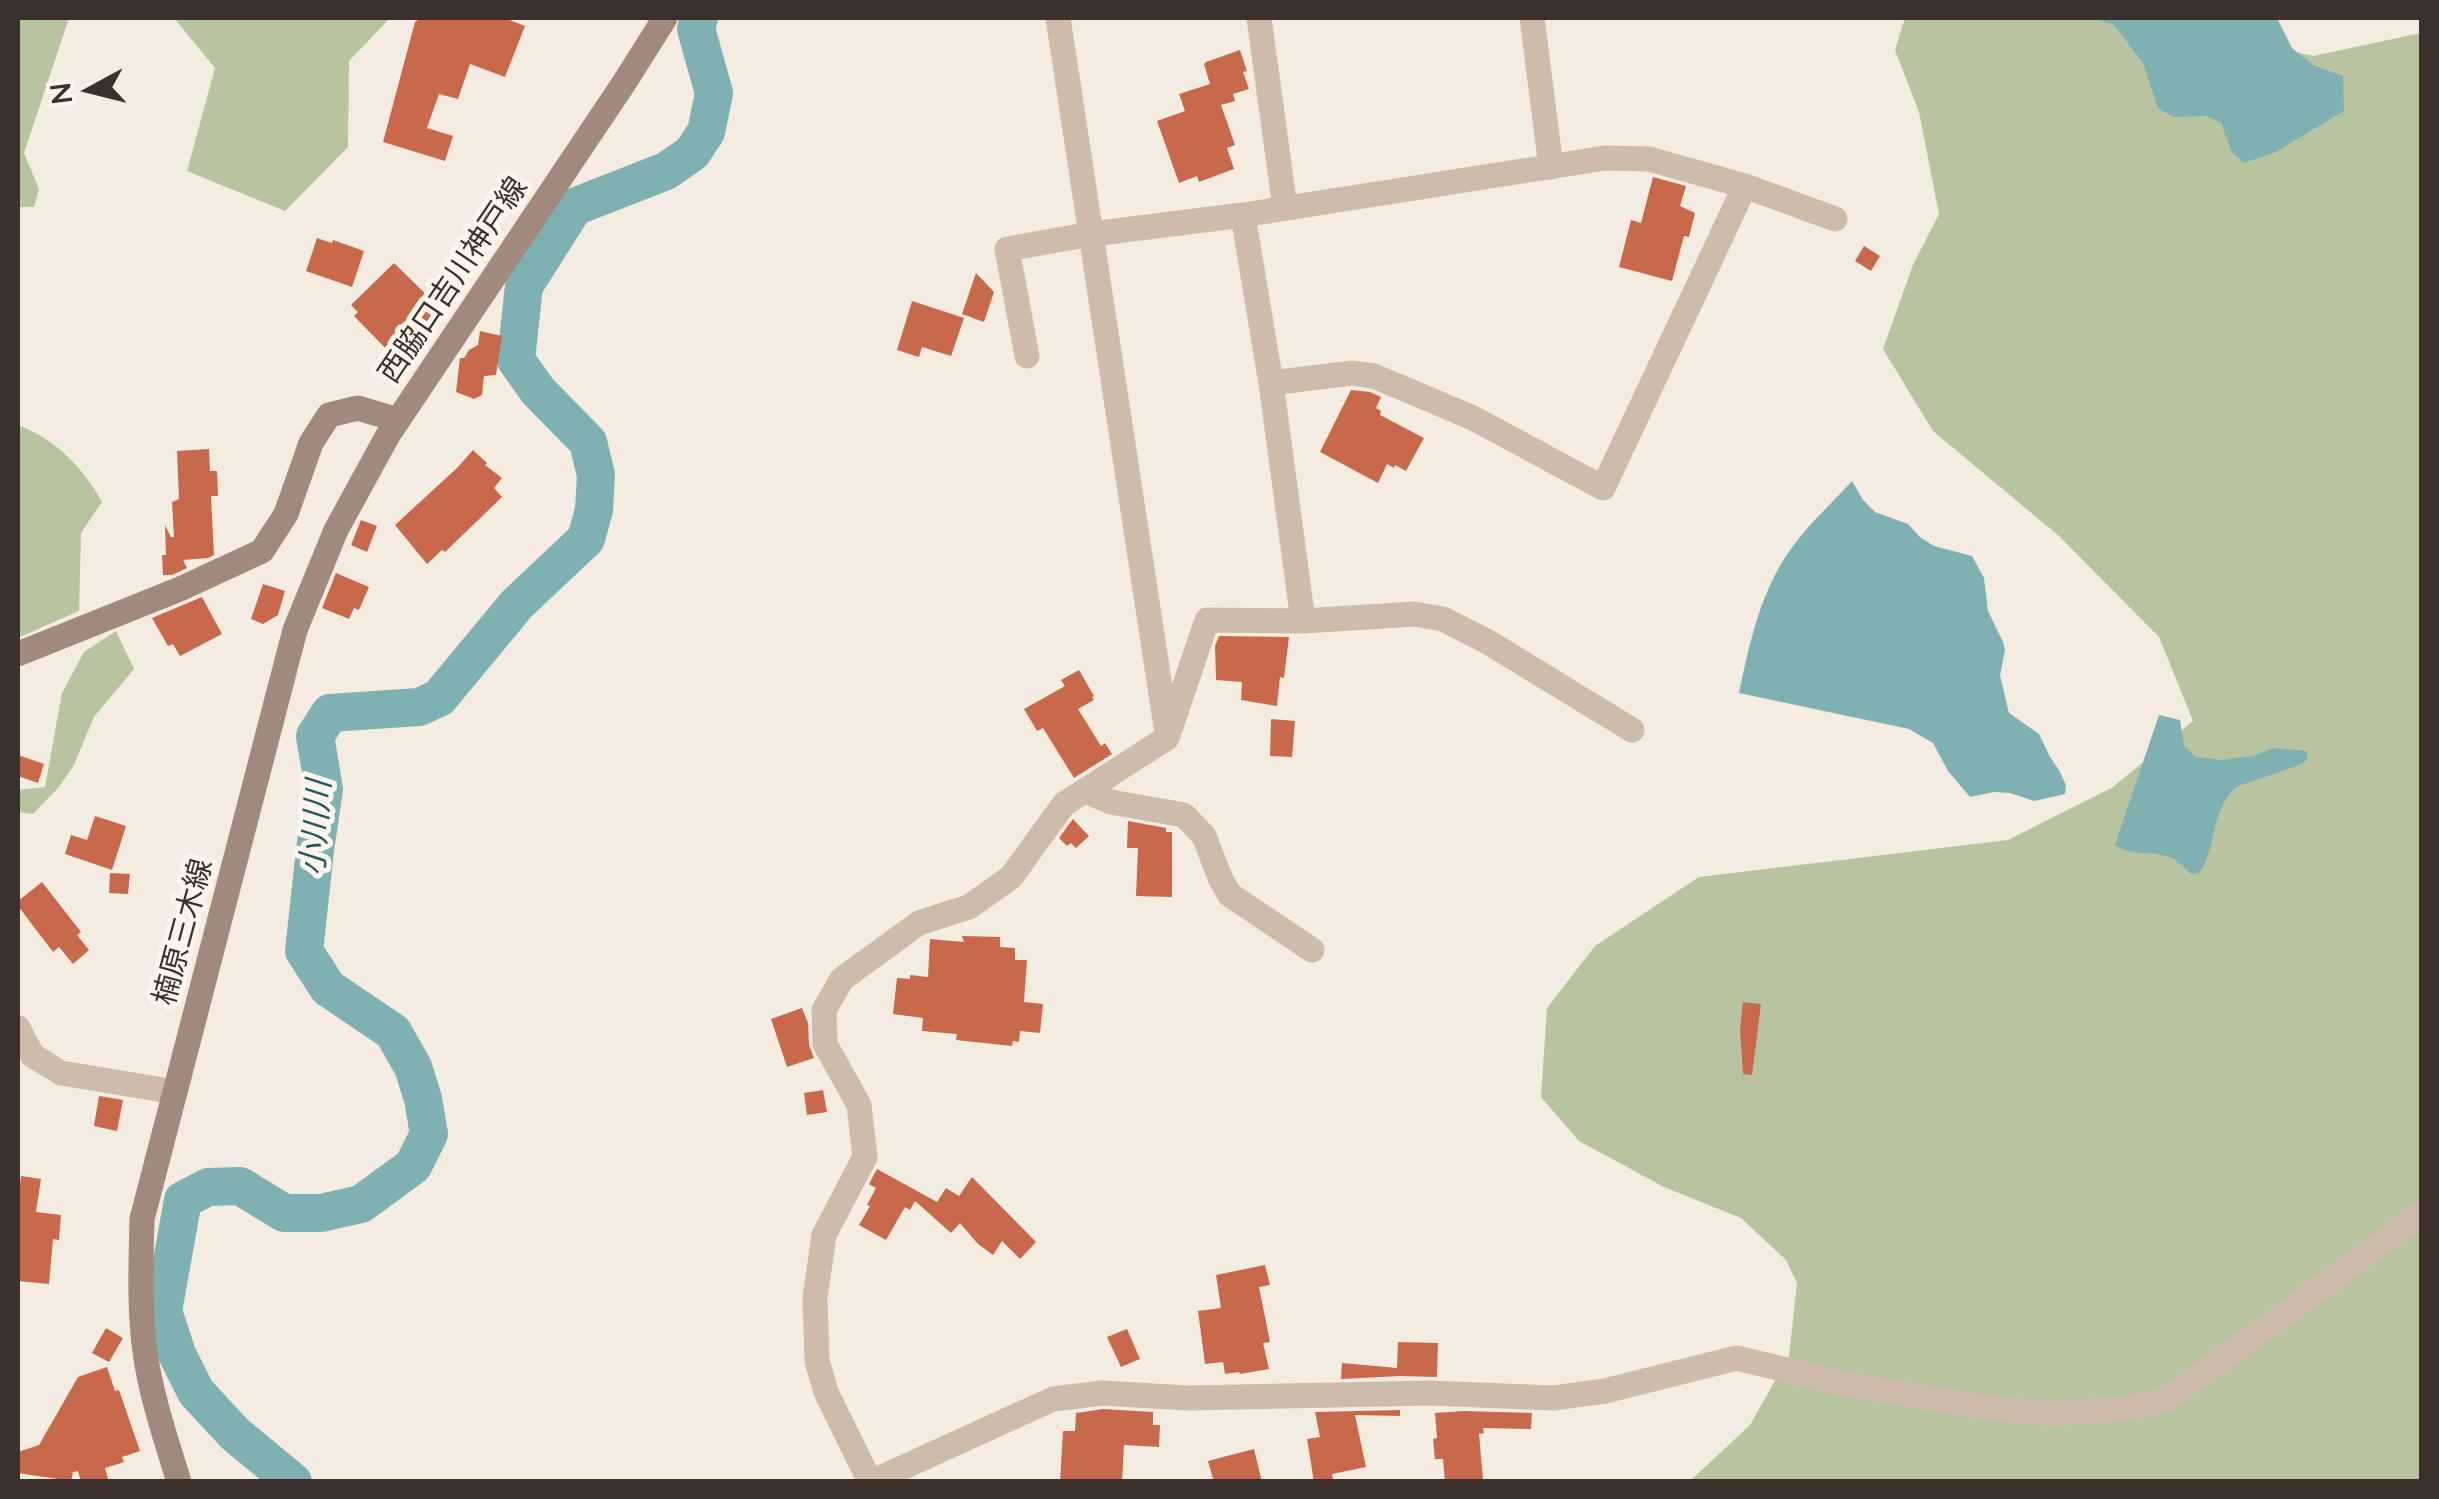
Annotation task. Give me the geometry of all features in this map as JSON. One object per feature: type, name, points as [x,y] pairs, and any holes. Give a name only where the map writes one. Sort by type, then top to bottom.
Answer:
[{"type":"main road","name":"西脇口吉川神戸線","points":[[18,654],[180,589],[262,551],[286,514],[312,443],[329,415],[358,408],[398,420],[665,18]]},
{"type":"main road","name":"楠原三木線","points":[[179,1482],[146,1355],[140,1299],[142,1219],[295,630],[336,530],[398,420]]},
{"type":"street","points":[[1058,18],[1168,738]]},
{"type":"street","points":[[1259,18],[1285,208]]},
{"type":"street","points":[[1532,18],[1552,167]]},
{"type":"street","points":[[1027,356],[1007,249],[1092,234],[1243,215],[1604,158],[1648,160],[1745,186],[1835,218]]},
{"type":"street","points":[[1271,382],[1352,373],[1374,376],[1473,418],[1603,488],[1745,186]]},
{"type":"street","points":[[1243,215],[1271,382],[1303,621]]},
{"type":"street","points":[[1632,730],[1488,642],[1443,620],[1415,614],[1303,621],[1208,620],[1168,738],[1064,804],[1010,877],[968,907],[918,923],[842,978],[824,1010],[825,1044],[859,1105],[865,1157],[824,1235],[815,1298],[817,1361],[826,1392],[871,1482],[1053,1398],[1102,1393],[1188,1398],[1430,1393],[1554,1398],[1604,1392],[1736,1358],[1844,1384],[1988,1408],[2054,1414],[2164,1401],[2422,1212]]},
{"type":"street","points":[[1085,791],[1112,802],[1184,815],[1204,836],[1220,880],[1230,895],[1312,950]]},
{"type":"street","points":[[18,1028],[32,1055],[60,1073],[175,1092]]},
{"type":"green space","points":[[18,18],[69,18],[24,153],[39,189],[34,207],[18,207]]},
{"type":"green space","points":[[174,18],[390,18],[349,61],[348,147],[285,211],[187,171],[215,68]]},
{"type":"green space","points":[[1905,18],[2194,18],[2222,34],[2313,56],[2421,33],[2421,1481],[1690,1481],[1750,1425],[1789,1356],[1797,1283],[1786,1260],[1741,1218],[1664,1187],[1579,1141],[1541,1097],[1547,1008],[1595,946],[1699,877],[2008,840],[2113,787],[2193,721],[2159,637],[2059,536],[1933,431],[1883,349],[1913,265],[1939,214],[1919,112],[1895,50]]},
{"type":"green space","points":[[18,425],[67,456],[102,502],[81,533],[79,611],[18,638]]},
{"type":"green space","points":[[116,631],[134,669],[94,717],[74,765],[59,787],[33,814],[18,812],[18,790],[45,787],[62,693],[84,652]]},
{"type":"water","points":[[2092,18],[2277,18],[2292,48],[2313,65],[2343,76],[2344,111],[2274,153],[2244,163],[2232,152],[2221,123],[2206,116],[2173,117],[2158,108],[2143,63],[2114,25]]},
{"type":"water","points":[[1852,481],[1875,512],[1908,524],[1934,546],[1972,556],[1984,578],[1988,611],[2005,650],[2000,675],[2009,713],[2039,734],[2066,785],[2065,794],[2034,801],[1994,792],[1970,797],[1948,771],[1933,743],[1909,729],[1739,693],[1752,635],[1782,563],[1800,537]]},
{"type":"water","points":[[2159,715],[2180,720],[2184,746],[2196,757],[2221,760],[2275,748],[2307,751],[2307,760],[2299,765],[2236,787],[2227,797],[2199,873],[2191,874],[2172,858],[2115,845]]},
{"type":"building","points":[[421,18],[504,18],[525,26],[505,77],[470,64],[458,99],[439,94],[427,128],[453,136],[445,161],[383,142],[415,22]]},
{"type":"building","points":[[1240,50],[1249,89],[1233,94],[1235,101],[1221,105],[1235,145],[1227,148],[1234,169],[1199,182],[1197,176],[1179,183],[1157,121],[1185,111],[1179,94],[1210,84],[1206,62]]},
{"type":"building","points":[[1653,177],[1686,186],[1680,206],[1695,213],[1689,237],[1684,236],[1672,281],[1619,267],[1631,220],[1641,223]]},
{"type":"building","points":[[317,238],[364,251],[352,287],[306,271]]},
{"type":"building","points":[[1864,246],[1880,256],[1871,271],[1855,261]]},
{"type":"building","points":[[394,263],[443,311],[396,359],[354,316],[358,312],[351,305]]},
{"type":"building","points":[[976,273],[994,292],[984,322],[962,314]]},
{"type":"building","points":[[912,301],[964,318],[951,356],[922,347],[919,357],[897,350]]},
{"type":"building","points":[[480,331],[502,336],[496,375],[484,376],[482,395],[474,399],[456,392],[460,358],[478,345]]},
{"type":"building","points":[[1351,390],[1381,397],[1376,408],[1380,415],[1424,438],[1406,471],[1387,464],[1378,483],[1320,452]]},
{"type":"building","points":[[209,449],[210,471],[217,471],[218,496],[211,496],[214,555],[183,560],[187,568],[163,575],[165,525],[174,537],[172,502],[179,499],[177,451]]},
{"type":"building","points":[[473,450],[502,478],[494,488],[502,497],[445,552],[442,550],[427,564],[395,525]]},
{"type":"building","points":[[361,520],[377,526],[367,552],[351,545]]},
{"type":"building","points":[[336,573],[369,587],[359,610],[354,608],[349,619],[322,608]]},
{"type":"building","points":[[263,584],[285,591],[278,615],[263,624],[251,619]]},
{"type":"building","points":[[202,597],[222,634],[180,656],[173,644],[168,646],[152,618]]},
{"type":"building","points":[[1219,636],[1289,637],[1277,706],[1241,700],[1242,682],[1216,680],[1215,646]]},
{"type":"building","points":[[1079,670],[1094,700],[1078,709],[1101,746],[1105,743],[1112,754],[1074,778],[1043,728],[1037,731],[1024,709],[1065,686],[1061,680]]},
{"type":"building","points":[[1271,719],[1295,721],[1292,757],[1270,756]]},
{"type":"building","points":[[18,755],[44,764],[38,783],[18,776]]},
{"type":"building","points":[[95,816],[126,826],[112,870],[65,854],[71,835],[87,840]]},
{"type":"building","points":[[1073,819],[1089,836],[1076,848],[1059,838]]},
{"type":"building","points":[[1128,821],[1172,832],[1172,897],[1136,896],[1138,848],[1127,848]]},
{"type":"building","points":[[110,873],[130,874],[128,894],[109,893]]},
{"type":"building","points":[[42,882],[81,932],[77,935],[89,950],[73,964],[59,947],[53,952],[18,906],[18,901]]},
{"type":"building","points":[[962,936],[1000,937],[1000,947],[1015,948],[1015,960],[1027,960],[1024,1002],[1043,1004],[1040,1033],[1020,1031],[1019,1042],[1013,1041],[1012,1046],[956,1040],[957,1034],[922,1031],[923,1018],[893,1014],[897,978],[928,977],[930,939],[964,942]]},
{"type":"building","points":[[1743,1002],[1761,1004],[1752,1075],[1743,1074]]},
{"type":"building","points":[[802,1008],[814,1058],[787,1067],[771,1019]]},
{"type":"building","points":[[823,1090],[827,1112],[807,1115],[804,1093]]},
{"type":"building","points":[[99,1096],[123,1100],[117,1131],[94,1126]]},
{"type":"building","points":[[877,1169],[937,1202],[946,1188],[959,1196],[972,1177],[1036,1242],[1020,1259],[1002,1241],[993,1255],[960,1223],[951,1233],[915,1201],[910,1210],[905,1207],[886,1240],[859,1225],[876,1188],[869,1184]]},
{"type":"building","points":[[21,1176],[41,1179],[36,1212],[61,1215],[59,1240],[53,1239],[49,1284],[18,1281]]},
{"type":"building","points":[[1265,1265],[1270,1285],[1259,1287],[1270,1342],[1263,1343],[1269,1369],[1225,1374],[1223,1362],[1205,1364],[1198,1311],[1221,1308],[1216,1275]]},
{"type":"building","points":[[106,1328],[123,1338],[109,1362],[92,1353]]},
{"type":"building","points":[[1127,1329],[1140,1359],[1121,1367],[1107,1337]]},
{"type":"building","points":[[1398,1342],[1438,1343],[1437,1377],[1341,1379],[1342,1363],[1397,1368]]},
{"type":"building","points":[[107,1367],[140,1451],[105,1468],[109,1482],[81,1482],[78,1471],[70,1473],[71,1481],[18,1473],[18,1452],[39,1445],[78,1377]]},
{"type":"building","points":[[1103,1409],[1153,1412],[1153,1425],[1160,1425],[1159,1447],[1124,1445],[1122,1482],[1060,1482],[1063,1431],[1075,1431],[1076,1413]]},
{"type":"building","points":[[1400,1410],[1400,1416],[1355,1415],[1366,1467],[1314,1482],[1307,1439],[1320,1437],[1315,1412]]},
{"type":"building","points":[[1435,1413],[1532,1413],[1531,1429],[1483,1428],[1484,1433],[1479,1434],[1483,1479],[1445,1482],[1443,1459],[1435,1459]]},
{"type":"building","points":[[1254,1449],[1262,1482],[1214,1482],[1208,1461]]},
{"type":"waterway","name":"小川川","points":[[293,1482],[235,1434],[196,1392],[177,1354],[163,1311],[183,1200],[208,1187],[240,1186],[284,1213],[321,1213],[361,1204],[413,1166],[429,1134],[413,1067],[393,1032],[328,988],[304,951],[324,789],[315,736],[330,713],[419,707],[439,698],[517,604],[586,539],[594,510],[596,475],[588,442],[538,391],[516,360],[524,286],[574,207],[666,171],[692,153],[706,132],[714,93],[696,29],[699,18]]}]
